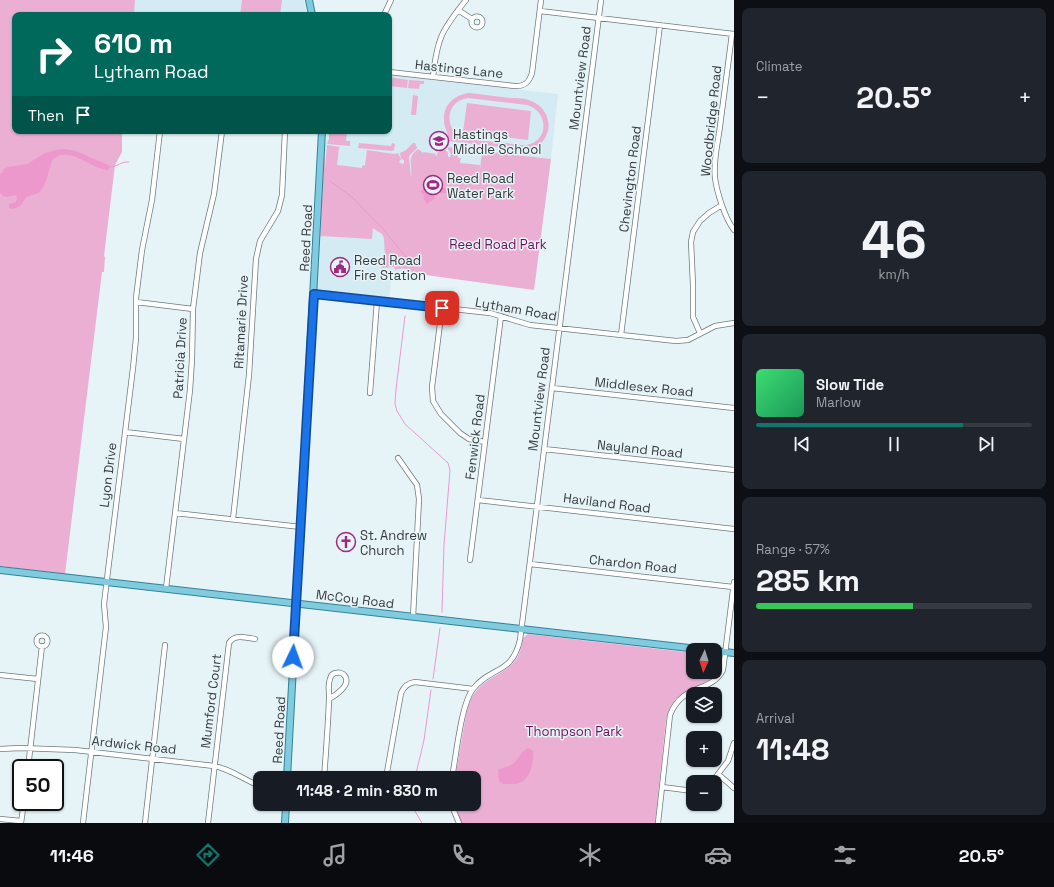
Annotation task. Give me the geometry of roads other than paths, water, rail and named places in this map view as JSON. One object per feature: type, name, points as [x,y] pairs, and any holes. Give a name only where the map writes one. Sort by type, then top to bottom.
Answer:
[{"type":"main road","points":[[309,0],[311,12]]},
{"type":"main road","name":"Reed Road","points":[[287,771],[322,134]]},
{"type":"main road","name":"McCoy Road","points":[[0,570],[166,588],[413,618],[686,648]]},
{"type":"main road","points":[[722,652],[734,653]]},
{"type":"main road","points":[[285,823],[286,811]]},
{"type":"street","points":[[385,12],[391,0]]},
{"type":"street","points":[[433,77],[436,53],[440,39],[451,18],[466,0]]},
{"type":"street","points":[[541,0],[540,10],[733,34]]},
{"type":"street","name":"Mountview Road","points":[[453,771],[463,714],[469,695],[484,679],[506,666],[511,661],[518,648],[522,629],[601,0]]},
{"type":"street","points":[[458,10],[472,20]]},
{"type":"street","name":"Hastings Lane","points":[[392,72],[522,86],[529,80],[532,73],[540,10]]},
{"type":"street","name":"Chevington Road","points":[[621,335],[660,25]]},
{"type":"street","name":"Woodbridge Road","points":[[733,34],[715,166],[715,178],[722,205],[730,225],[734,230]]},
{"type":"street","name":"Lyon Drive","points":[[83,823],[106,627],[104,604],[106,582],[136,338],[136,302],[142,250],[152,200],[160,134]]},
{"type":"street","name":"Patricia Drive","points":[[166,588],[192,371],[193,309],[200,248],[214,194],[222,134]]},
{"type":"street","name":"Ritamarie Drive","points":[[233,519],[249,375],[256,258],[260,241],[278,211],[282,195],[285,134]]},
{"type":"street","points":[[700,333],[693,317],[694,285],[691,242],[693,232],[700,222],[709,213],[722,205]]},
{"type":"street","name":"Lytham Road","points":[[314,294],[490,313],[525,324],[682,341],[715,326],[734,323]]},
{"type":"street","points":[[370,393],[377,301]]},
{"type":"street","points":[[136,302],[193,309]]},
{"type":"street","points":[[442,308],[432,387],[433,402],[441,414],[460,433],[469,439],[485,442]]},
{"type":"street","name":"Fenwick Road","points":[[470,560],[501,316]]},
{"type":"street","name":"Middlesex Road","points":[[552,388],[734,408]]},
{"type":"street","points":[[125,432],[184,438]]},
{"type":"street","name":"Nayland Road","points":[[544,449],[734,470]]},
{"type":"street","points":[[398,458],[417,485],[420,499],[413,618]]},
{"type":"street","name":"Haviland Road","points":[[478,500],[734,529]]},
{"type":"street","points":[[175,513],[301,527]]},
{"type":"street","name":"Chardon Road","points":[[530,564],[734,584]]},
{"type":"street","points":[[658,823],[668,723],[672,708],[682,697],[713,681],[723,670],[734,584]]},
{"type":"street","name":"Mumford Court","points":[[208,823],[228,643],[236,637],[255,639]]},
{"type":"street","points":[[145,823],[165,645]]},
{"type":"street","points":[[29,759],[42,646]]},
{"type":"street","points":[[324,771],[330,678],[336,673],[343,674],[346,680],[346,685],[334,697],[329,699]]},
{"type":"street","points":[[0,675],[38,679]]},
{"type":"street","points":[[387,771],[403,688],[415,682],[473,689]]},
{"type":"street","points":[[734,743],[728,761],[718,774],[734,788]]},
{"type":"street","name":"Ardwick Road","points":[[0,750],[30,748],[92,751],[214,766],[231,772],[253,783]]},
{"type":"street","points":[[662,787],[686,790]]},
{"type":"street","points":[[0,819],[21,822],[23,811]]},
{"type":"street","points":[[454,811],[459,823]]},
{"type":"waterway","points":[[110,167],[124,162],[129,162]]},
{"type":"waterway","points":[[330,181],[352,197],[383,229],[411,263],[413,268]]},
{"type":"waterway","points":[[405,316],[396,389],[395,404],[397,411],[405,424],[448,463],[450,470],[444,545],[442,612]]},
{"type":"waterway","points":[[433,679],[440,628]]},
{"type":"waterway","points":[[417,771],[424,740],[431,690]]},
{"type":"waterway","points":[[415,811],[422,823]]},
{"type":"place","name":"Hastings Middle School","points":[[439,141]]},
{"type":"place","name":"Reed Road Water Park","points":[[433,185]]},
{"type":"place","name":"Reed Road Fire Station","points":[[340,267]]},
{"type":"place","name":"St. Andrew Church","points":[[346,542]]},
{"type":"park label","name":"Reed Road Park","points":[[498,244]]},
{"type":"park label","name":"Thompson Park","points":[[574,731]]}]
